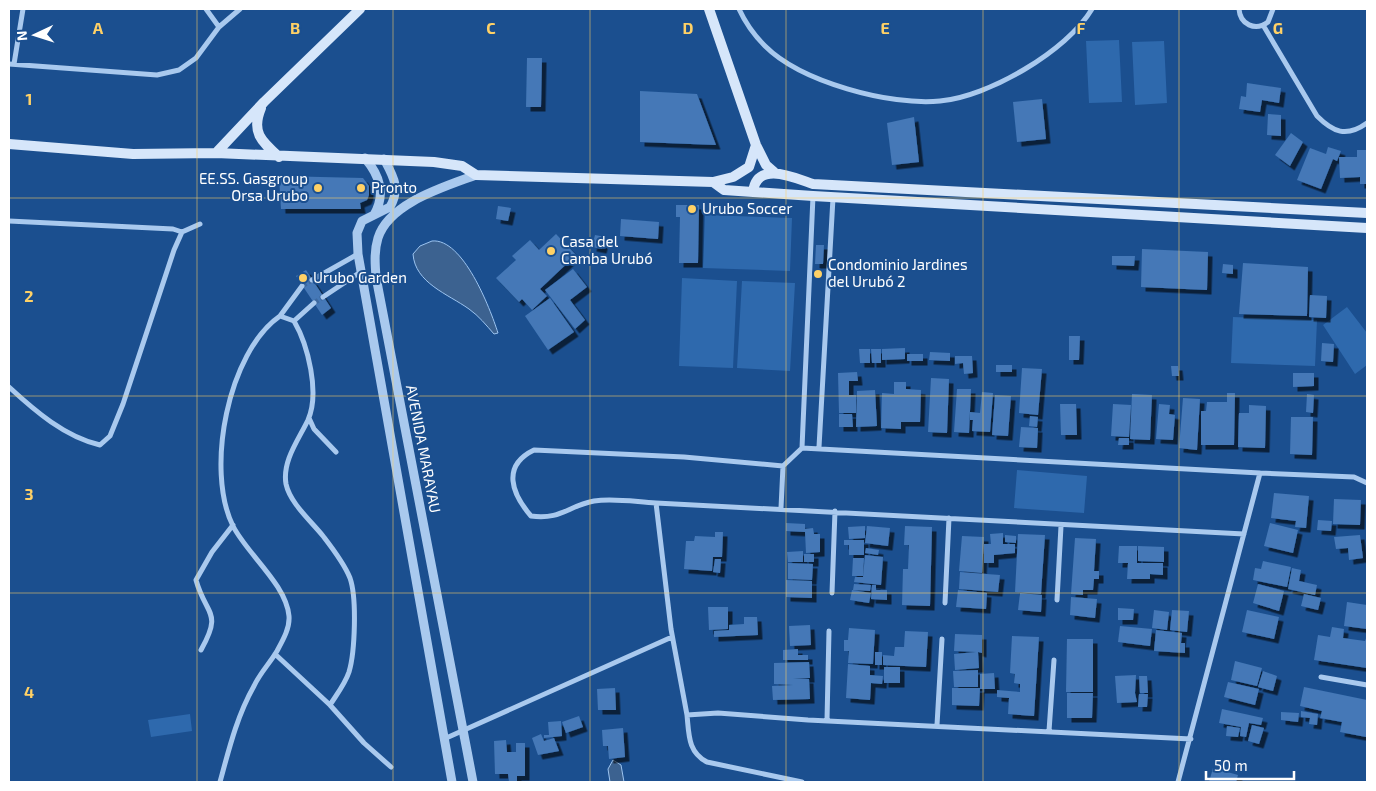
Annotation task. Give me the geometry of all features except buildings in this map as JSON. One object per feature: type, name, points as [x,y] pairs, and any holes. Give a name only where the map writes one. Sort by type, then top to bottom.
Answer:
[{"type":"main road","points":[[216,153],[264,102],[360,9]]},
{"type":"main road","points":[[709,9],[756,145],[766,165],[774,172],[813,184],[1367,213]]},
{"type":"main road","points":[[264,102],[257,119],[257,130],[263,143],[279,157]]},
{"type":"main road","points":[[9,144],[133,154],[216,153],[434,162],[462,166],[476,175],[713,182],[733,177],[749,167],[756,145]]},
{"type":"main road","points":[[753,192],[756,180],[774,172]]},
{"type":"main road","points":[[713,182],[724,190],[833,198],[1367,228]]},
{"type":"street","points":[[23,9],[11,64],[157,75],[179,70],[196,58],[219,27],[240,9]]},
{"type":"street","points":[[206,9],[219,27]]},
{"type":"street","points":[[739,9],[766,47],[796,68],[835,85],[874,96],[922,102],[966,96],[996,86],[1024,71],[1069,35],[1092,9]]},
{"type":"street","points":[[1239,9],[1240,16],[1247,24],[1252,26],[1263,25],[1271,17],[1273,9]]},
{"type":"street","points":[[1263,25],[1317,116],[1329,127],[1340,132],[1367,124]]},
{"type":"street","points":[[365,158],[377,174],[381,187],[381,198],[374,214]]},
{"type":"street","name":"AVENIDA MARAYAU","points":[[384,159],[394,174],[395,196],[390,207],[362,221],[359,226],[358,254],[452,782]]},
{"type":"street","name":"AVENIDA MARAYAU","points":[[473,782],[381,305],[375,255],[378,237],[390,218],[410,203],[436,190],[476,175]]},
{"type":"street","points":[[802,448],[813,196]]},
{"type":"street","points":[[819,447],[833,198]]},
{"type":"street","points":[[9,221],[173,229],[182,232],[200,224]]},
{"type":"street","points":[[9,386],[52,422],[82,441],[100,445],[110,436],[148,332],[161,285],[182,232]]},
{"type":"street","points":[[312,280],[358,254]]},
{"type":"street","points":[[323,297],[362,271]]},
{"type":"street","points":[[220,782],[235,726],[254,686],[286,636],[289,616],[283,598],[233,525],[222,477],[221,441],[225,416],[238,378],[258,335],[280,316],[302,286]]},
{"type":"street","points":[[294,321],[314,303]]},
{"type":"street","points":[[280,316],[294,321],[303,337],[313,387],[313,402],[309,418],[290,458],[286,484],[291,497],[334,550],[350,577],[354,595],[355,617],[349,670],[342,687],[330,705]]},
{"type":"street","points":[[309,418],[318,433],[336,452]]},
{"type":"street","points":[[781,508],[783,466],[802,448],[819,447],[1354,477],[1367,483]]},
{"type":"street","points":[[783,466],[684,457],[534,450],[524,454],[515,464],[512,476],[515,494],[531,516],[546,518],[561,515],[595,501],[656,502],[835,511],[1061,526],[1244,534]]},
{"type":"street","points":[[1178,782],[1191,739],[1260,473]]},
{"type":"street","points":[[656,502],[672,636],[688,715],[692,750],[707,762],[802,782]]},
{"type":"street","points":[[832,593],[835,511]]},
{"type":"street","points":[[946,603],[949,518]]},
{"type":"street","points":[[201,650],[212,630],[213,617],[196,580],[212,552],[233,525]]},
{"type":"street","points":[[1057,600],[1061,526]]},
{"type":"street","points":[[827,720],[829,631]]},
{"type":"street","points":[[444,740],[672,636]]},
{"type":"street","points":[[937,725],[942,640]]},
{"type":"street","points":[[275,654],[330,705],[364,743],[391,767]]},
{"type":"street","points":[[1050,731],[1054,660]]},
{"type":"street","points":[[1321,677],[1367,685]]},
{"type":"street","points":[[688,715],[718,713],[1191,739]]},
{"type":"shaded area","points":[[1119,40],[1122,102],[1089,103],[1086,41]]},
{"type":"shaded area","points":[[1164,41],[1167,103],[1135,105],[1132,42]]},
{"type":"shaded area","points":[[705,215],[792,218],[790,271],[703,268]]},
{"type":"shaded area","points":[[432,241],[443,243],[464,262],[482,292],[498,333],[494,334],[473,312],[434,287],[420,273],[415,264],[413,254],[420,246]]},
{"type":"shaded area","points":[[682,278],[737,281],[733,368],[679,366]]},
{"type":"shaded area","points":[[742,281],[795,283],[790,371],[737,368]]},
{"type":"shaded area","points":[[1347,307],[1367,333],[1367,365],[1355,374],[1323,325]]},
{"type":"shaded area","points":[[1233,317],[1317,320],[1315,366],[1231,363]]},
{"type":"shaded area","points":[[1017,470],[1087,476],[1084,513],[1014,508]]},
{"type":"shaded area","points":[[190,714],[192,731],[151,737],[148,720]]},
{"type":"shaded area","points":[[613,760],[621,765],[624,782],[610,782],[608,769]]},
{"type":"tunnel","points":[[302,286],[312,280]]},
{"type":"tunnel","points":[[314,303],[323,297]]},
{"type":"place","name":"EE.SS. Gasgroup Orsa Urubo","points":[[318,188]]},
{"type":"place","name":"Pronto","points":[[361,188]]},
{"type":"place","name":"Urubo Soccer","points":[[692,209]]},
{"type":"place","name":"Casa del Camba Urubó","points":[[551,251]]},
{"type":"place","name":"Condominio Jardines del Urubó 2","points":[[818,274]]},
{"type":"place","name":"Urubo Garden","points":[[303,278]]}]
